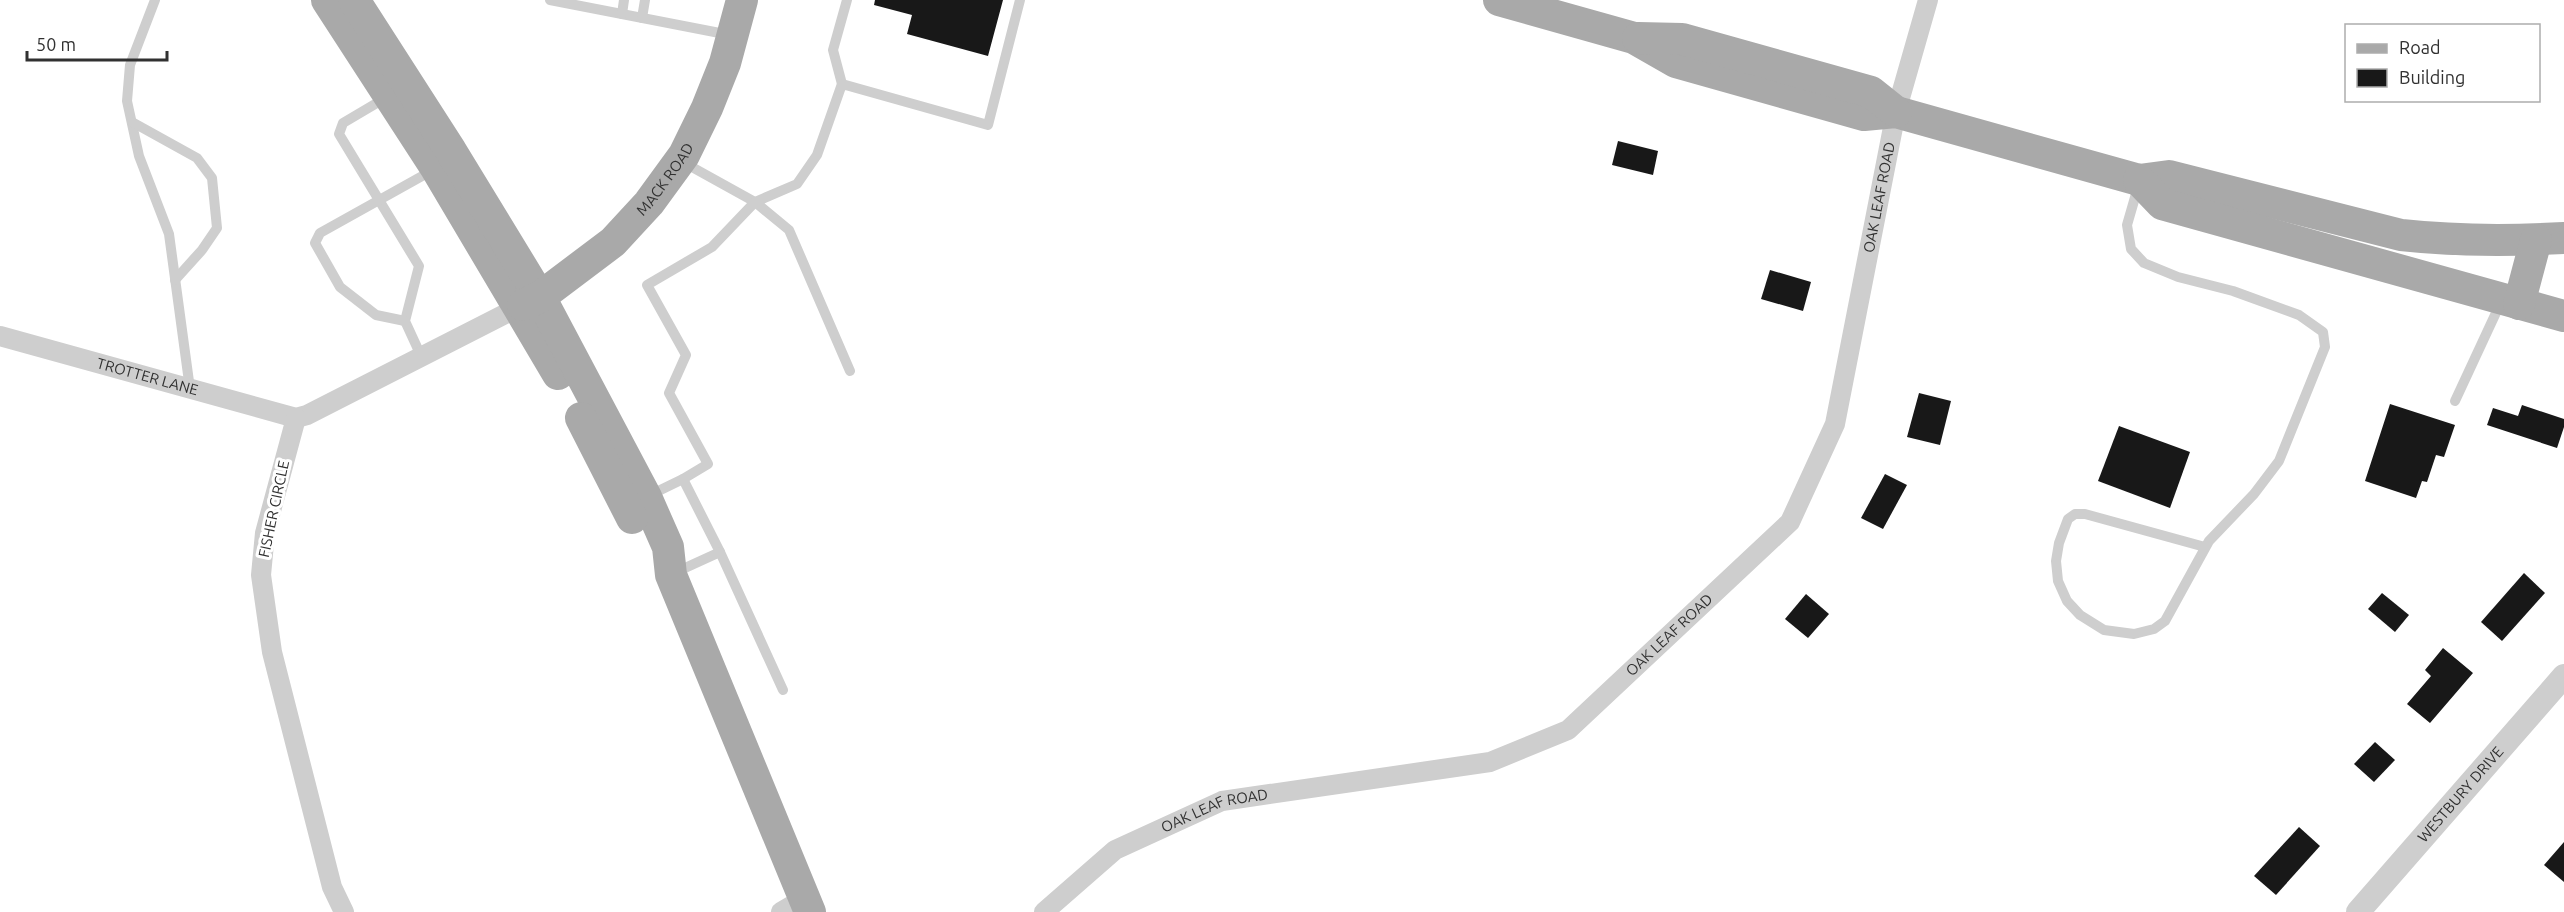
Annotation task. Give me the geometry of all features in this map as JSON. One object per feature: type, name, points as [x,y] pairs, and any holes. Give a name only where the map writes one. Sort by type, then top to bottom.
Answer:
[{"type":"main road","points":[[327,0],[436,168],[529,302],[646,497],[668,547],[671,575],[799,907]]},
{"type":"main road","points":[[354,0],[445,141],[529,302],[593,441],[648,552],[671,575]]},
{"type":"main road","name":"MACK ROAD","points":[[529,302],[613,242],[649,203],[680,161],[707,108],[742,0]]},
{"type":"main road","points":[[1499,0],[1634,38],[1683,39],[1716,48],[1871,92],[1896,112],[2139,180],[2169,176],[2401,235],[2469,240],[2550,239]]},
{"type":"main road","points":[[2139,180],[2162,204],[2564,316]]},
{"type":"main road","points":[[2510,301],[2550,239]]},
{"type":"street","name":"OAK LEAF ROAD","points":[[1044,912],[1115,850],[1222,801],[1490,762],[1568,730],[1790,522],[1835,424],[1896,112],[1928,0]]},
{"type":"street","points":[[296,418],[307,415],[422,358],[529,302]]},
{"type":"street","name":"TROTTER LANE","points":[[0,336],[296,418]]},
{"type":"street","name":"FISHER CIRCLE","points":[[296,418],[270,512],[261,575],[272,652],[332,886],[344,912]]},
{"type":"street","name":"WESTBURY DRIVE","points":[[2358,912],[2564,676]]},
{"type":"lane","points":[[155,0],[130,65],[127,101],[139,156],[169,234],[190,389]]},
{"type":"lane","points":[[550,0],[594,4],[622,14],[732,36]]},
{"type":"lane","points":[[622,14],[624,0]]},
{"type":"lane","points":[[642,18],[645,0]]},
{"type":"lane","points":[[646,497],[708,464],[669,393],[686,355],[647,285],[712,247],[755,202],[798,184],[817,156],[842,84],[833,50],[847,0]]},
{"type":"lane","points":[[842,84],[988,124],[1020,0]]},
{"type":"lane","points":[[390,96],[343,123],[339,134],[419,266],[405,321],[422,358]]},
{"type":"lane","points":[[132,122],[197,158],[212,178],[217,228],[202,250],[175,280]]},
{"type":"lane","points":[[680,161],[755,202],[789,230],[850,371]]},
{"type":"lane","points":[[405,321],[376,315],[340,286],[315,243],[320,233],[436,168]]},
{"type":"lane","points":[[2139,180],[2127,225],[2131,249],[2144,263],[2300,315],[2323,333],[2325,347],[2279,461],[2254,494],[2205,547],[2165,621],[2154,629],[2134,634],[2104,630],[2080,615],[2067,601],[2058,581],[2056,561],[2059,543],[2068,519],[2075,514],[2085,514],[2205,547]]},
{"type":"lane","points":[[2455,401],[2510,301]]},
{"type":"lane","points":[[683,479],[720,552],[783,690]]},
{"type":"lane","points":[[671,575],[720,552]]},
{"type":"building","points":[[875,0],[1003,0],[988,56],[907,34],[912,15],[874,5]]},
{"type":"building","points":[[1618,141],[1658,151],[1653,175],[1612,165]]},
{"type":"building","points":[[1770,270],[1811,282],[1803,311],[1761,299]]},
{"type":"building","points":[[1919,393],[1951,401],[1940,445],[1907,437]]},
{"type":"building","points":[[2390,404],[2455,425],[2444,457],[2436,455],[2427,482],[2422,481],[2416,498],[2365,481]]},
{"type":"building","points":[[2522,405],[2564,419],[2564,427],[2557,448],[2487,425],[2493,408],[2518,416]]},
{"type":"building","points":[[2119,426],[2190,452],[2170,508],[2098,481]]},
{"type":"building","points":[[1885,474],[1907,485],[1883,529],[1861,518]]},
{"type":"building","points":[[2524,573],[2545,593],[2502,641],[2481,622]]},
{"type":"building","points":[[2382,593],[2409,615],[2395,632],[2368,609]]},
{"type":"building","points":[[1806,594],[1829,614],[1808,638],[1785,619]]},
{"type":"building","points":[[2443,648],[2473,673],[2430,723],[2407,704],[2431,676],[2425,670]]},
{"type":"building","points":[[2375,742],[2395,760],[2374,782],[2354,764]]},
{"type":"building","points":[[2299,827],[2320,846],[2276,895],[2254,876]]},
{"type":"building","points":[[2564,842],[2564,882],[2544,865]]}]
